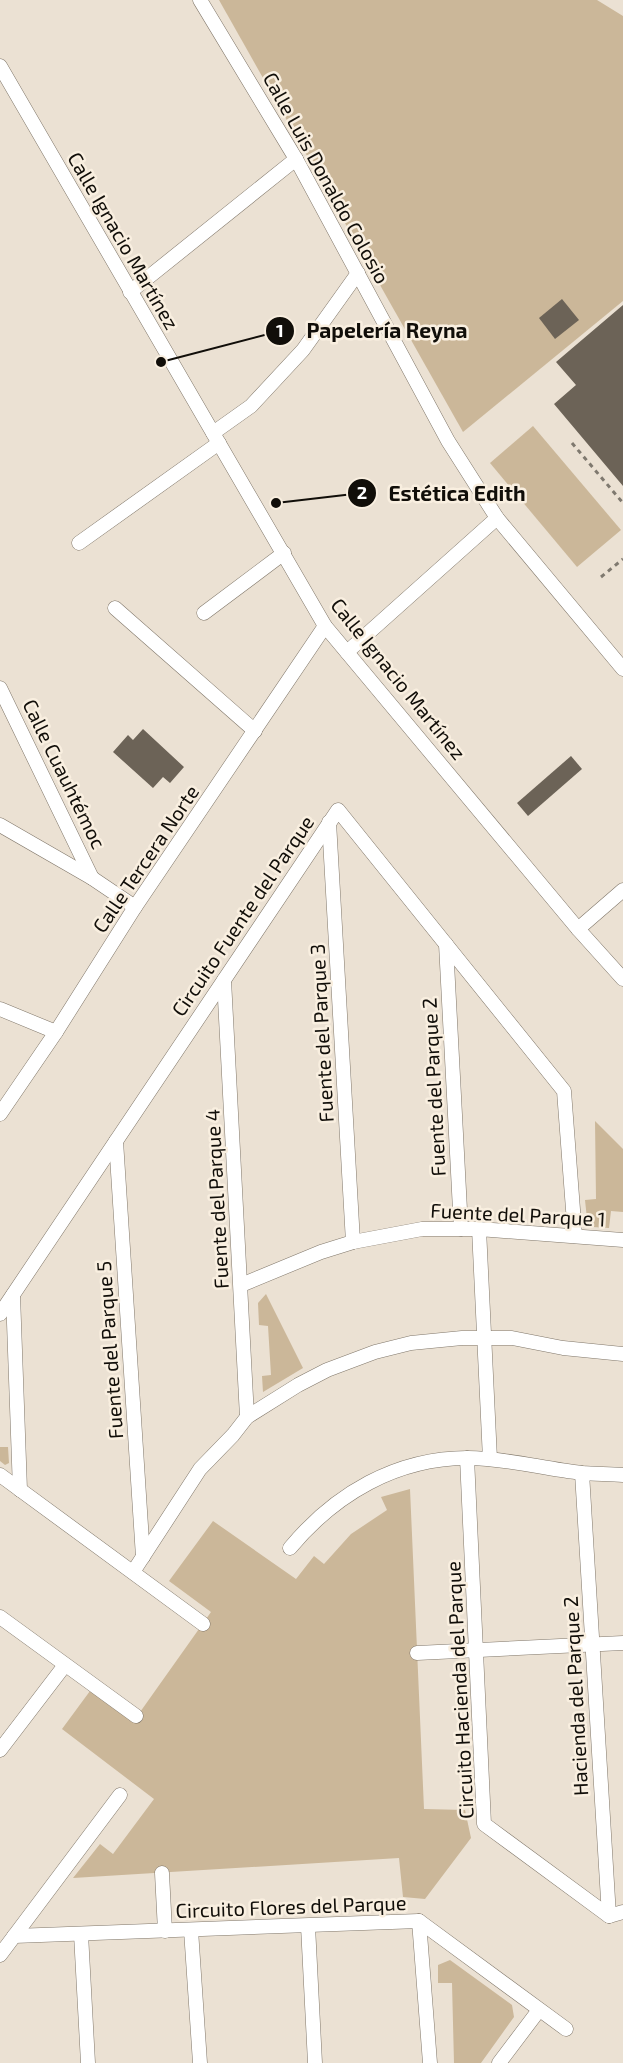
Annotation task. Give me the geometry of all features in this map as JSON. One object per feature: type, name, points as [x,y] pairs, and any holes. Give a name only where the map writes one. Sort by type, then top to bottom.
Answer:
[{"type":"street","name":"Calle Luis Donaldo Colosio","points":[[200,0],[296,159],[448,441],[497,518],[623,669]]},
{"type":"street","name":"Calle Ignacio Martínez","points":[[0,66],[325,626],[578,929],[623,979]]},
{"type":"street","points":[[130,292],[296,159]]},
{"type":"street","points":[[79,543],[216,438],[251,406],[303,350],[358,273]]},
{"type":"street","points":[[347,652],[497,518]]},
{"type":"street","points":[[204,613],[284,553]]},
{"type":"street","points":[[115,608],[255,731]]},
{"type":"street","name":"Calle Tercera Norte","points":[[0,1114],[56,1032],[135,907],[325,626]]},
{"type":"street","name":"Calle Cuauhtémoc","points":[[0,688],[92,878]]},
{"type":"street","name":"Circuito Fuente del Parque","points":[[0,1314],[338,810],[564,1091],[574,1236]]},
{"type":"street","name":"Fuente del Parque 3","points":[[329,822],[353,1242]]},
{"type":"street","points":[[0,825],[92,878],[135,907]]},
{"type":"street","points":[[578,929],[623,890]]},
{"type":"street","name":"Fuente del Parque 2","points":[[446,944],[461,1228]]},
{"type":"street","name":"Fuente del Parque 4","points":[[224,980],[247,1417]]},
{"type":"street","points":[[0,1010],[56,1032]]},
{"type":"street","name":"Fuente del Parque 5","points":[[116,1141],[143,1557]]},
{"type":"street","name":"Fuente del Parque 1","points":[[241,1285],[321,1252],[353,1242],[422,1229],[461,1228],[623,1240]]},
{"type":"street","points":[[479,1229],[490,1459]]},
{"type":"street","points":[[13,1294],[20,1490]]},
{"type":"street","points":[[133,1572],[200,1469],[247,1417],[298,1385],[350,1360],[411,1343],[437,1339],[512,1338],[563,1348],[623,1354]]},
{"type":"street","name":"Circuito Hacienda del Parque","points":[[467,1458],[484,1824],[609,1916]]},
{"type":"street","points":[[290,1548],[316,1520],[360,1485],[425,1461],[490,1459],[582,1473],[623,1475]]},
{"type":"street","name":"Hacienda del Parque 2","points":[[582,1473],[609,1916]]},
{"type":"street","points":[[0,1475],[203,1624]]},
{"type":"street","points":[[0,1617],[136,1716]]},
{"type":"street","points":[[417,1653],[623,1643]]},
{"type":"street","points":[[0,1750],[65,1665]]},
{"type":"street","points":[[0,1955],[120,1795]]},
{"type":"street","points":[[162,1873],[165,1931]]},
{"type":"street","points":[[609,1916],[623,1912]]},
{"type":"street","points":[[419,1921],[430,2063]]},
{"type":"street","name":"Circuito Flores del Parque","points":[[14,1936],[419,1921],[566,2029]]},
{"type":"street","points":[[308,1926],[315,2063]]},
{"type":"street","points":[[191,1930],[200,2063]]},
{"type":"street","points":[[81,1934],[88,2063]]},
{"type":"street","points":[[499,2063],[539,2010]]},
{"type":"path","points":[[572,443],[623,503]]},
{"type":"path","points":[[601,578],[623,559]]},
{"type":"shaded area","points":[[219,0],[597,0],[623,16],[623,301],[463,432]]},
{"type":"shaded area","points":[[533,426],[621,530],[577,567],[490,463]]},
{"type":"shaded area","points":[[595,1121],[623,1149],[623,1212],[611,1211],[609,1228],[593,1227],[587,1219],[585,1200],[596,1199]]},
{"type":"shaded area","points":[[266,1294],[303,1368],[263,1392],[262,1376],[271,1375],[268,1326],[259,1325],[258,1303]]},
{"type":"shaded area","points":[[0,1447],[8,1447],[9,1463],[5,1465],[0,1461]]},
{"type":"shaded area","points":[[410,1489],[424,1809],[465,1810],[471,1838],[425,1899],[403,1897],[399,1858],[73,1878],[100,1844],[113,1854],[154,1799],[62,1729],[90,1691],[133,1722],[211,1612],[169,1581],[213,1521],[296,1579],[314,1556],[324,1564],[351,1534],[387,1510],[381,1497]]},
{"type":"shaded area","points":[[450,1960],[512,2005],[514,2017],[481,2063],[454,2063],[452,1983],[438,1983],[438,1965]]},
{"type":"building","points":[[562,299],[579,320],[555,339],[539,318]]},
{"type":"building","points":[[623,305],[623,486],[554,404],[576,385],[556,362]]},
{"type":"building","points":[[143,729],[184,767],[170,783],[163,777],[153,788],[113,752],[128,735],[133,740]]},
{"type":"building","points":[[571,756],[582,769],[528,816],[517,803]]},
{"type":"place","name":"Papelería Reyna","points":[[161,362]]},
{"type":"place","name":"Estética Edith","points":[[276,503]]}]
